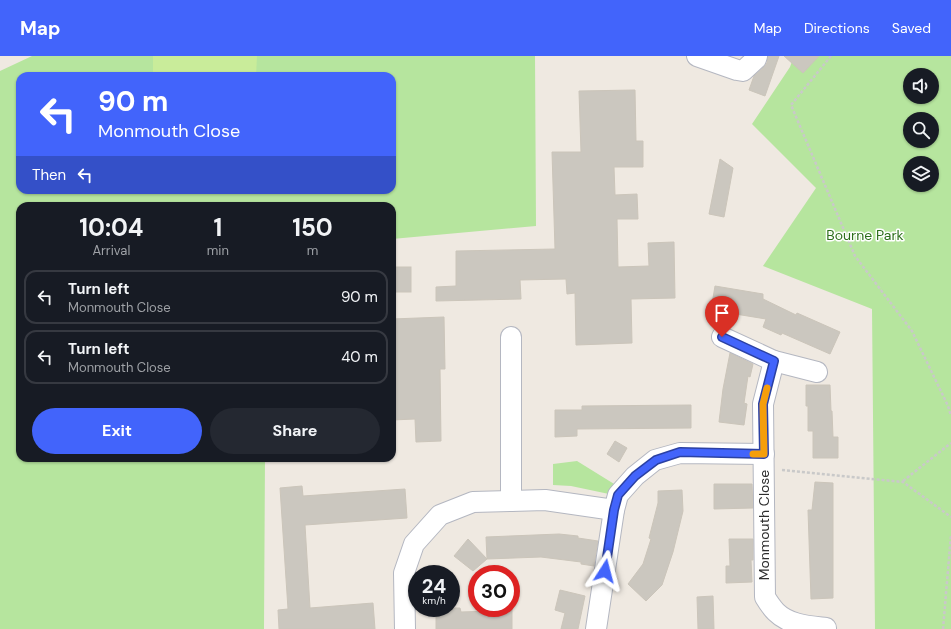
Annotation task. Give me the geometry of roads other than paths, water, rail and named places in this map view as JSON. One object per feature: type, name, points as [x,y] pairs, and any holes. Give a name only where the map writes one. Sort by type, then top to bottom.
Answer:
[{"type":"street","points":[[697,56],[736,70],[743,71],[756,59],[757,56]]},
{"type":"street","points":[[722,337],[774,361],[817,372]]},
{"type":"street","points":[[510,338],[511,501]]},
{"type":"street","name":"Monmouth Close","points":[[774,361],[763,404],[765,597],[775,611],[784,619],[801,624],[826,628]]},
{"type":"street","name":"Monmouth Close","points":[[596,629],[614,510],[618,495],[635,476],[656,460],[680,452],[764,461]]},
{"type":"street","points":[[405,629],[404,573],[414,544],[440,515],[473,502],[545,500],[614,510]]},
{"type":"park label","name":"Bourne Park","points":[[865,235]]}]
